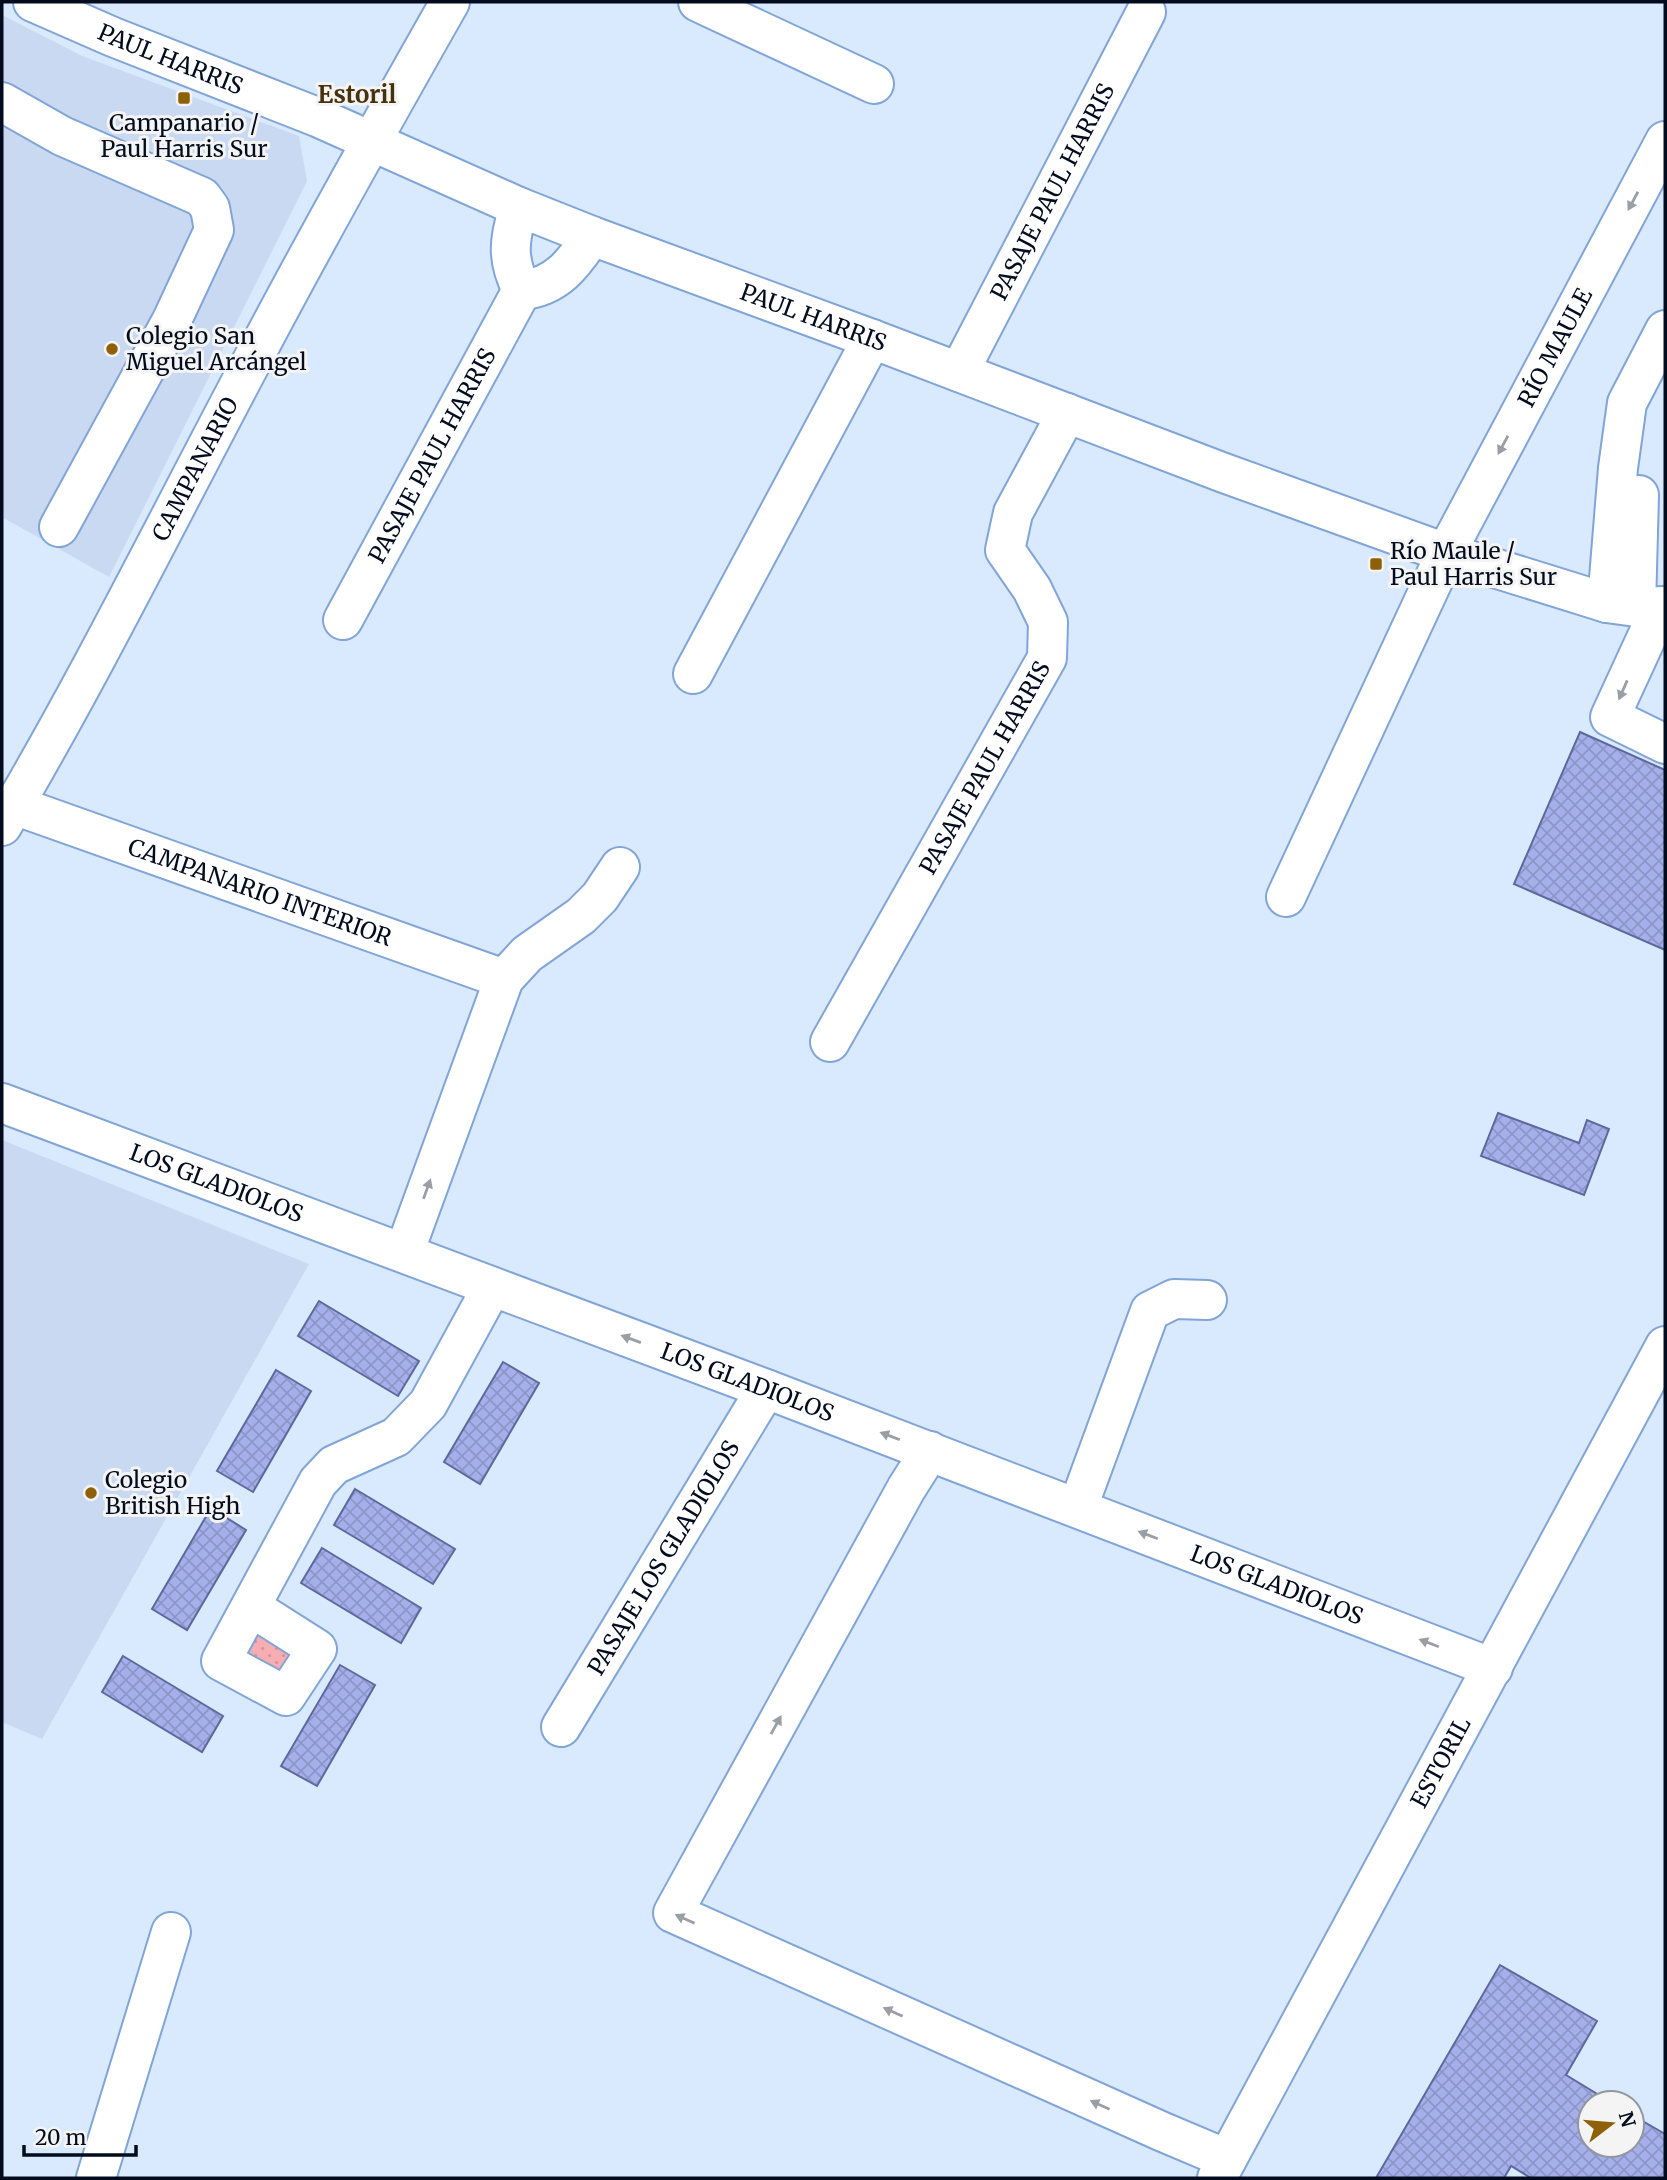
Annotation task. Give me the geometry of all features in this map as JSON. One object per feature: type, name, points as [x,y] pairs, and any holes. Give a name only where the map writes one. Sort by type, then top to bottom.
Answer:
[{"type":"street","name":"PAUL HARRIS","points":[[33,2],[113,37],[317,117],[519,207],[592,236],[873,339],[1224,473],[1446,553],[1645,616]]},
{"type":"street","name":"CAMPANARIO","points":[[8,816],[371,141],[450,2]]},
{"type":"street","points":[[698,2],[874,84]]},
{"type":"street","name":"PASAJE PAUL HARRIS","points":[[960,372],[1146,12]]},
{"type":"street","points":[[2,102],[62,136],[202,197],[210,208],[214,230],[172,320],[59,527]]},
{"type":"street","name":"RÍO MAULE","points":[[1446,553],[1665,141]]},
{"type":"street","points":[[519,207],[511,233],[509,252],[522,290],[536,289],[556,280],[574,262],[592,236]]},
{"type":"street","name":"PASAJE PAUL HARRIS","points":[[342,620],[522,290]]},
{"type":"street","points":[[1665,330],[1628,403],[1639,496],[1645,616],[1610,717],[1665,744]]},
{"type":"street","points":[[693,674],[873,339]]},
{"type":"street","name":"PASAJE PAUL HARRIS","points":[[830,1042],[1046,658],[1048,622],[1031,589],[1005,550],[1013,513],[1067,413]]},
{"type":"street","points":[[1286,897],[1446,553]]},
{"type":"street","name":"CAMPANARIO INTERIOR","points":[[8,816],[504,979]]},
{"type":"street","points":[[404,1253],[504,979],[527,954],[581,916],[600,897],[620,867]]},
{"type":"street","name":"LOS GLADIOLOS","points":[[2,1103],[1078,1507],[1493,1668]]},
{"type":"street","points":[[251,1607],[318,1482],[334,1465],[396,1437],[428,1404],[492,1287]]},
{"type":"street","points":[[1078,1507],[1150,1311],[1174,1299],[1207,1300]]},
{"type":"street","name":"ESTORIL","points":[[1222,2169],[1665,1346]]},
{"type":"street","name":"PASAJE LOS GLADIOLOS","points":[[561,1727],[766,1389]]},
{"type":"street","points":[[930,1451],[906,1489],[673,1913],[1163,2133],[1222,2169]]},
{"type":"street","points":[[96,2178],[171,1932]]},
{"type":"shaded area","name":"Colegio San Miguel Arcángel","points":[[2,15],[82,56],[299,136],[307,181],[109,577],[2,517]]},
{"type":"shaded area","name":"Colegio British High","points":[[2,1140],[309,1264],[42,1739],[2,1722]]},
{"type":"shaded area","points":[[251,1607],[317,1649],[286,1696],[221,1661]]},
{"type":"building","points":[[1580,732],[1665,770],[1665,950],[1514,884]]},
{"type":"building","points":[[1498,1113],[1579,1143],[1587,1120],[1609,1129],[1584,1195],[1481,1156]]},
{"type":"building","points":[[319,1301],[419,1361],[398,1396],[298,1336]]},
{"type":"building","points":[[503,1362],[539,1383],[480,1484],[444,1462]]},
{"type":"building","points":[[276,1370],[311,1391],[253,1492],[217,1471]]},
{"type":"building","points":[[355,1489],[455,1549],[433,1584],[334,1525]]},
{"type":"building","points":[[211,1508],[246,1530],[187,1630],[152,1609]]},
{"type":"building","points":[[322,1548],[421,1608],[401,1643],[301,1583]]},
{"type":"building","points":[[123,1656],[223,1716],[202,1752],[102,1692]]},
{"type":"building","points":[[340,1665],[375,1685],[317,1786],[281,1766]]},
{"type":"building","points":[[1500,1965],[1597,2021],[1566,2075],[1589,2089],[1576,2089],[1576,2159],[1646,2159],[1646,2123],[1665,2134],[1665,2178],[1531,2178],[1511,2166],[1504,2178],[1376,2178]]},
{"type":"place","name":"Campanario / Paul Harris Sur","points":[[184,98]]},
{"type":"place","name":"Colegio San Miguel Arcángel","points":[[112,349]]},
{"type":"place","name":"Río Maule / Paul Harris Sur","points":[[1376,564]]},
{"type":"place","name":"Colegio British High","points":[[91,1493]]},
{"type":"district","name":"Estoril","points":[[357,95]]}]
